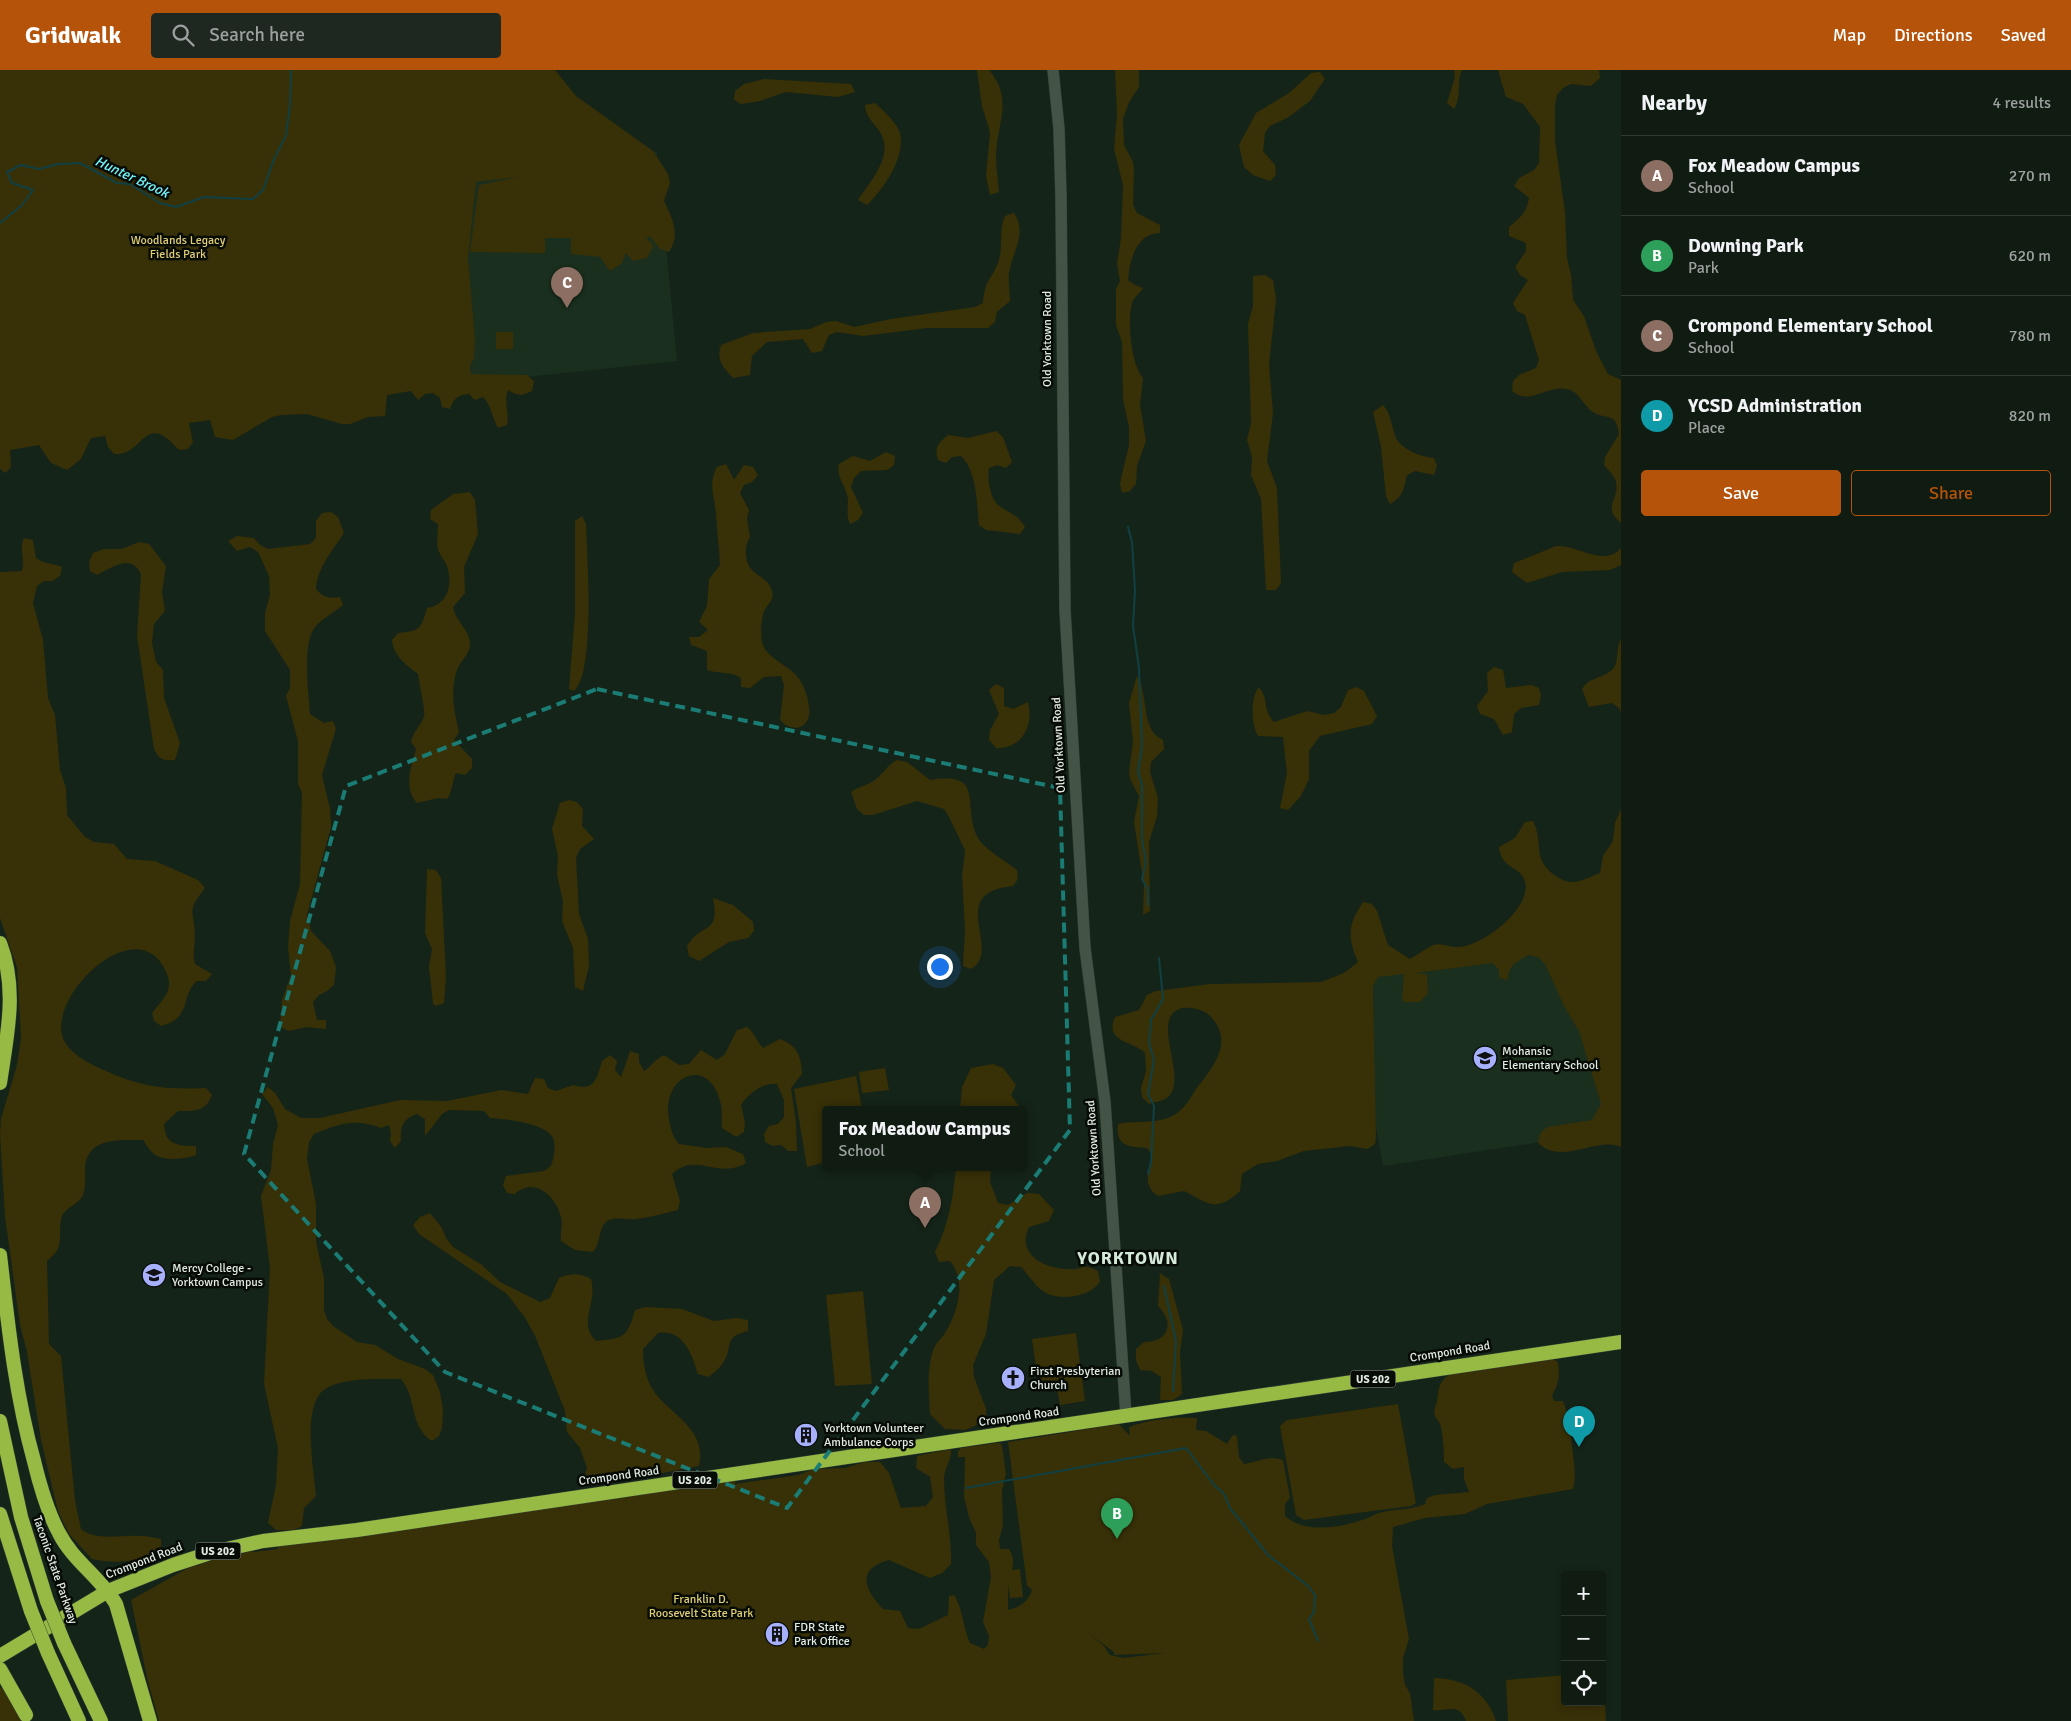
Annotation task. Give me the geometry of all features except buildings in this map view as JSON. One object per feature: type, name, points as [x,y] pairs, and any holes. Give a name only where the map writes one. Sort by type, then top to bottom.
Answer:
[{"type":"highway","points":[[0,943],[8,970],[11,1002],[0,1083]]},
{"type":"highway","points":[[0,976],[3,1002],[0,1032]]},
{"type":"highway","points":[[0,1254],[16,1382],[42,1491],[54,1524],[66,1546],[108,1591],[116,1604],[150,1721]]},
{"type":"highway","name":"Crompond Road","points":[[0,1656],[108,1591],[192,1558],[263,1540],[357,1530],[1621,1342]]},
{"type":"highway","name":"Taconic State Parkway","points":[[0,1421],[21,1517],[47,1601],[101,1721]]},
{"type":"highway","points":[[0,1514],[31,1611],[79,1721]]},
{"type":"highway","points":[[0,1669],[28,1718]]},
{"type":"highway","points":[[0,1682],[9,1690],[28,1718]]},
{"type":"main road","name":"Old Yorktown Road","points":[[1053,70],[1059,129],[1061,197],[1065,610],[1085,948],[1105,1102],[1126,1416]]},
{"type":"highlighted area","points":[[597,689],[1060,788],[1070,1130],[787,1508],[445,1372],[244,1154],[346,786]]},
{"type":"shaded area","points":[[646,150],[657,152],[677,361],[461,384],[462,256],[475,179]]},
{"type":"shaded area","name":"Mohansic Elementary School","points":[[1551,946],[1621,1130],[1383,1166],[1372,1106],[1371,972]]},
{"type":"green space","name":"Woodlands Legacy Fields Park","points":[[0,70],[555,70],[576,96],[653,151],[668,174],[670,183],[664,201],[674,226],[673,245],[669,252],[660,249],[649,235],[649,238],[646,239],[652,243],[653,247],[647,258],[633,261],[626,253],[622,263],[610,271],[600,257],[571,254],[571,238],[545,238],[545,253],[470,252],[479,185],[517,177],[476,182],[468,258],[475,340],[474,358],[470,366],[471,374],[527,375],[534,381],[532,391],[525,394],[520,395],[508,390],[506,399],[507,425],[498,428],[483,397],[475,400],[469,394],[462,395],[453,402],[450,409],[442,407],[440,398],[433,393],[425,394],[418,400],[411,391],[387,395],[385,416],[368,417],[350,424],[342,424],[307,414],[281,415],[272,417],[233,440],[215,437],[210,420],[189,423],[193,442],[188,449],[179,450],[167,438],[158,434],[151,434],[124,453],[114,454],[108,447],[105,436],[91,438],[81,459],[67,470],[51,463],[39,445],[10,450],[11,467],[5,473],[0,469]]},
{"type":"green space","points":[[977,70],[989,70],[1001,91],[1002,112],[996,156],[999,192],[990,195],[986,176],[990,132],[982,106]]},
{"type":"green space","points":[[1115,70],[1139,70],[1139,87],[1129,102],[1123,119],[1124,145],[1133,162],[1133,205],[1137,213],[1160,225],[1160,233],[1152,234],[1145,238],[1136,249],[1129,272],[1128,280],[1143,288],[1132,303],[1130,331],[1133,353],[1143,378],[1140,405],[1146,441],[1137,466],[1136,484],[1130,491],[1122,493],[1120,483],[1129,445],[1129,427],[1123,400],[1122,342],[1116,325],[1116,289],[1120,281],[1117,264],[1121,238],[1123,185],[1114,149],[1117,114]]},
{"type":"green space","points":[[1454,70],[1462,70],[1459,80],[1458,100],[1454,109],[1447,103],[1455,77]]},
{"type":"green space","points":[[1498,70],[1599,70],[1600,78],[1591,86],[1571,84],[1563,88],[1557,95],[1555,105],[1555,141],[1565,212],[1567,258],[1571,275],[1573,300],[1584,316],[1596,351],[1608,374],[1621,380],[1621,523],[1612,512],[1612,503],[1617,488],[1615,480],[1604,465],[1605,457],[1619,434],[1618,427],[1613,419],[1593,412],[1574,392],[1566,389],[1550,390],[1527,396],[1519,395],[1512,391],[1513,381],[1519,375],[1536,368],[1539,360],[1525,315],[1517,311],[1513,303],[1528,280],[1520,275],[1515,267],[1526,251],[1526,243],[1509,236],[1509,227],[1527,207],[1529,198],[1514,186],[1519,178],[1534,170],[1539,163],[1540,127],[1523,104],[1506,97]]},
{"type":"green space","points":[[1320,72],[1325,79],[1310,101],[1287,118],[1270,126],[1265,133],[1263,151],[1275,165],[1276,175],[1270,181],[1253,175],[1244,167],[1239,145],[1256,113],[1289,93],[1311,73]]},
{"type":"green space","points":[[764,79],[851,84],[855,92],[838,97],[786,92],[760,101],[741,104],[734,100],[735,91],[744,84]]},
{"type":"green space","points":[[875,103],[896,125],[900,133],[901,142],[900,152],[892,172],[880,191],[867,205],[858,200],[874,178],[884,153],[882,136],[867,114],[865,105]]},
{"type":"green space","points":[[1014,213],[1020,228],[1018,243],[1009,273],[1010,301],[997,312],[995,322],[988,328],[927,328],[863,336],[837,332],[829,335],[822,351],[812,353],[803,339],[767,342],[752,356],[750,375],[733,378],[721,363],[719,355],[721,345],[753,333],[810,329],[826,322],[836,321],[854,327],[891,319],[975,307],[983,303],[987,285],[1000,257],[1002,228],[1005,216]]},
{"type":"green space","points":[[1265,275],[1273,280],[1276,299],[1269,365],[1273,413],[1267,461],[1277,488],[1281,583],[1276,590],[1266,590],[1261,499],[1251,475],[1252,457],[1247,440],[1251,423],[1248,324],[1253,306],[1253,276]]},
{"type":"green space","points":[[496,332],[513,332],[513,349],[496,349]]},
{"type":"green space","points":[[1383,405],[1399,442],[1413,452],[1434,458],[1437,466],[1434,475],[1415,471],[1407,475],[1400,495],[1390,504],[1386,496],[1381,447],[1373,412]]},
{"type":"green space","points":[[996,431],[1003,437],[1012,462],[1006,468],[997,465],[989,468],[990,488],[995,502],[1016,516],[1025,527],[1020,534],[986,530],[979,525],[975,488],[966,462],[961,456],[952,457],[946,463],[938,460],[936,452],[938,446],[948,435],[968,438]]},
{"type":"green space","points":[[886,452],[895,456],[894,465],[887,470],[861,471],[854,478],[851,487],[863,513],[858,520],[850,524],[848,500],[839,474],[839,464],[853,456],[870,461]]},
{"type":"green space","points":[[726,464],[734,480],[744,465],[753,467],[758,475],[752,482],[744,485],[740,493],[749,510],[747,519],[750,537],[746,546],[747,562],[754,572],[770,585],[773,595],[762,617],[761,634],[763,645],[770,655],[797,676],[806,694],[809,715],[805,723],[799,727],[791,727],[780,720],[784,685],[781,676],[764,677],[750,688],[741,687],[741,678],[737,676],[707,670],[707,651],[691,645],[689,637],[699,637],[708,630],[699,622],[707,606],[709,579],[720,565],[716,513],[712,490],[713,479],[717,467]]},
{"type":"green space","points":[[470,492],[475,500],[478,534],[464,567],[465,593],[453,607],[454,612],[466,631],[470,646],[457,670],[453,693],[459,732],[454,740],[472,759],[472,768],[465,775],[456,773],[447,799],[438,798],[417,803],[409,784],[410,770],[416,749],[411,742],[424,717],[423,704],[418,674],[398,655],[392,640],[398,633],[418,628],[421,625],[427,608],[440,603],[447,593],[449,573],[438,549],[438,524],[430,519],[431,510],[453,494]]},
{"type":"green space","points":[[331,512],[338,517],[344,533],[322,567],[316,589],[326,597],[340,597],[343,605],[319,623],[311,634],[307,655],[307,668],[310,714],[324,723],[333,721],[336,729],[322,775],[330,809],[331,827],[307,915],[311,931],[330,951],[336,967],[334,985],[319,995],[313,1002],[317,1020],[326,1020],[326,1029],[307,1027],[289,1031],[280,1027],[282,1000],[291,975],[288,948],[290,921],[300,884],[302,793],[298,784],[298,741],[286,696],[290,688],[290,670],[265,631],[265,613],[270,595],[269,576],[258,552],[250,547],[237,551],[228,541],[237,536],[254,538],[260,545],[268,549],[310,544],[316,538],[316,521],[322,513]]},
{"type":"green space","points":[[582,516],[586,524],[588,638],[581,680],[574,691],[569,689],[575,613],[575,521]]},
{"type":"green space","points":[[24,538],[33,540],[36,558],[62,567],[60,576],[52,581],[44,581],[37,586],[33,603],[43,640],[48,698],[55,715],[60,770],[66,788],[67,815],[85,837],[94,842],[114,844],[127,859],[155,861],[198,880],[205,888],[195,902],[192,911],[195,936],[194,957],[195,964],[212,974],[206,981],[197,981],[192,987],[178,1018],[161,1026],[154,1021],[152,1013],[166,995],[169,980],[167,974],[153,955],[135,949],[115,954],[95,967],[78,986],[66,1006],[61,1027],[66,1044],[70,1049],[84,1060],[101,1069],[131,1081],[154,1086],[206,1088],[212,1095],[203,1108],[178,1111],[164,1124],[165,1131],[170,1140],[178,1145],[196,1146],[196,1155],[186,1158],[162,1158],[152,1152],[143,1140],[106,1142],[92,1151],[87,1158],[83,1195],[62,1216],[59,1247],[47,1261],[49,1344],[61,1356],[75,1501],[81,1529],[94,1535],[110,1537],[144,1536],[161,1539],[161,1548],[154,1553],[146,1557],[119,1562],[92,1559],[69,1534],[58,1511],[41,1440],[27,1352],[20,1325],[5,1216],[0,1135],[1,1119],[17,1065],[21,1038],[17,967],[0,918],[0,572],[22,571],[22,546]]},
{"type":"green space","points":[[139,542],[149,544],[166,566],[162,593],[165,611],[154,624],[152,643],[156,662],[163,670],[164,698],[180,743],[175,760],[162,759],[154,749],[137,636],[141,574],[132,564],[127,563],[115,566],[97,575],[90,571],[89,562],[93,553],[104,549],[122,549]]},
{"type":"green space","points":[[1556,546],[1573,548],[1598,556],[1614,554],[1621,548],[1621,565],[1610,570],[1562,572],[1527,583],[1512,572],[1514,563]]},
{"type":"green space","points":[[1621,639],[1621,713],[1619,708],[1612,703],[1589,707],[1582,689],[1588,682],[1612,670],[1616,663]]},
{"type":"green space","points":[[1494,667],[1503,670],[1506,688],[1531,685],[1539,688],[1541,696],[1539,705],[1521,708],[1514,714],[1512,732],[1503,735],[1494,719],[1480,714],[1477,706],[1488,691],[1487,673]]},
{"type":"green space","points":[[1137,676],[1143,692],[1148,720],[1156,735],[1163,740],[1164,749],[1151,762],[1150,772],[1158,798],[1157,816],[1149,842],[1150,911],[1143,915],[1144,885],[1134,822],[1139,796],[1130,779],[1129,771],[1133,742],[1129,703]]},
{"type":"green space","points":[[996,684],[1004,688],[1004,706],[1013,709],[1028,702],[1029,719],[1024,734],[1019,740],[1013,745],[996,748],[989,740],[990,730],[999,714],[989,690]]},
{"type":"green space","points":[[1259,687],[1264,696],[1270,717],[1274,722],[1307,711],[1324,715],[1334,713],[1341,707],[1348,690],[1356,687],[1364,691],[1377,716],[1372,724],[1320,736],[1309,751],[1309,779],[1301,796],[1288,810],[1280,808],[1287,773],[1283,737],[1258,736],[1254,725],[1252,711],[1254,698]]},
{"type":"green space","points":[[897,760],[907,762],[930,780],[948,779],[959,781],[966,786],[969,794],[973,826],[978,838],[990,850],[1017,870],[1018,879],[1013,886],[993,891],[982,899],[978,910],[982,949],[979,960],[971,969],[963,966],[965,930],[962,876],[965,850],[944,809],[917,801],[873,815],[864,815],[857,809],[851,792],[879,777]]},
{"type":"green space","points":[[569,800],[577,802],[583,809],[582,826],[594,839],[580,849],[576,858],[579,914],[588,939],[589,966],[583,991],[575,987],[573,948],[562,921],[563,902],[557,874],[558,856],[552,829],[560,803]]},
{"type":"green space","points":[[1621,809],[1621,1147],[1601,1145],[1558,1152],[1547,1149],[1538,1143],[1540,1133],[1547,1127],[1592,1120],[1601,1104],[1579,1031],[1564,1006],[1545,964],[1538,957],[1529,955],[1511,967],[1508,980],[1499,978],[1499,970],[1493,963],[1415,973],[1427,974],[1428,993],[1420,1002],[1404,1002],[1402,999],[1404,974],[1378,977],[1373,986],[1376,1135],[1375,1144],[1368,1149],[1350,1146],[1304,1151],[1277,1161],[1258,1164],[1242,1174],[1240,1191],[1232,1198],[1219,1204],[1207,1203],[1184,1191],[1158,1196],[1153,1192],[1148,1183],[1148,1172],[1152,1155],[1147,1148],[1129,1146],[1121,1141],[1118,1124],[1156,1121],[1171,1117],[1180,1111],[1215,1062],[1221,1043],[1220,1033],[1208,1014],[1194,1008],[1179,1009],[1171,1016],[1168,1025],[1174,1078],[1173,1090],[1167,1098],[1149,1104],[1142,1097],[1141,1088],[1146,1071],[1145,1053],[1116,1036],[1113,1032],[1115,1017],[1139,1010],[1147,995],[1156,991],[1210,984],[1321,982],[1344,973],[1358,962],[1352,945],[1351,931],[1354,917],[1363,902],[1372,904],[1377,911],[1388,945],[1410,959],[1433,945],[1440,944],[1459,947],[1469,945],[1492,933],[1504,924],[1521,903],[1525,892],[1525,882],[1520,873],[1503,860],[1499,847],[1515,838],[1525,822],[1533,821],[1535,825],[1541,860],[1548,870],[1563,880],[1574,882],[1600,873],[1603,856],[1613,841],[1615,823]]},
{"type":"green space","points":[[427,869],[436,870],[441,878],[446,977],[444,1003],[435,1006],[433,1003],[429,967],[432,949],[425,933]]},
{"type":"green space","points":[[713,898],[733,905],[753,922],[754,931],[748,938],[729,942],[699,961],[689,956],[687,946],[693,938],[712,923],[715,910]]},
{"type":"green space","points":[[747,1027],[763,1048],[780,1039],[795,1048],[797,1052],[801,1062],[802,1074],[791,1088],[796,1123],[797,1151],[788,1151],[781,1145],[773,1146],[765,1142],[764,1134],[769,1126],[778,1124],[784,1117],[784,1100],[777,1084],[761,1087],[744,1101],[741,1105],[745,1123],[744,1132],[736,1137],[722,1128],[721,1104],[714,1087],[706,1078],[696,1075],[687,1077],[678,1082],[668,1104],[670,1126],[679,1144],[707,1148],[726,1147],[743,1154],[746,1163],[726,1169],[698,1165],[681,1168],[672,1174],[680,1201],[678,1210],[651,1217],[617,1218],[607,1221],[602,1228],[593,1252],[575,1250],[561,1241],[562,1220],[554,1202],[543,1191],[530,1187],[522,1189],[515,1194],[507,1193],[503,1185],[506,1176],[544,1171],[551,1166],[554,1152],[553,1138],[549,1133],[534,1125],[490,1118],[484,1111],[449,1110],[442,1114],[425,1136],[425,1119],[417,1114],[408,1118],[402,1127],[401,1141],[395,1148],[390,1141],[389,1125],[381,1128],[363,1123],[355,1123],[331,1127],[314,1134],[309,1142],[307,1159],[316,1204],[316,1242],[324,1278],[324,1310],[327,1319],[333,1326],[357,1342],[375,1345],[398,1359],[425,1369],[433,1375],[440,1392],[443,1410],[442,1428],[439,1436],[432,1441],[425,1435],[416,1420],[409,1394],[401,1379],[342,1382],[325,1389],[318,1397],[313,1409],[311,1423],[316,1496],[304,1508],[302,1526],[294,1530],[276,1530],[268,1523],[276,1485],[278,1448],[264,1384],[270,1268],[261,1196],[271,1170],[273,1144],[278,1125],[273,1108],[262,1094],[268,1087],[275,1093],[285,1109],[301,1118],[320,1118],[400,1100],[447,1101],[501,1090],[528,1094],[535,1078],[544,1079],[548,1088],[556,1091],[573,1085],[586,1087],[591,1085],[596,1078],[602,1061],[610,1055],[617,1061],[615,1070],[621,1077],[630,1051],[639,1054],[639,1062],[644,1071],[664,1055],[679,1065],[689,1064],[701,1050],[717,1060],[725,1054],[737,1030]]},
{"type":"green space","points":[[993,1064],[1003,1068],[1016,1085],[1011,1095],[1019,1106],[960,1106],[962,1087],[971,1068]]},
{"type":"green space","points":[[885,1068],[889,1090],[862,1093],[859,1072]]},
{"type":"green space","points":[[856,1076],[861,1106],[822,1106],[822,1163],[807,1167],[794,1089]]},
{"type":"green space","points":[[955,1171],[991,1171],[990,1182],[998,1203],[1008,1205],[1027,1193],[1039,1194],[1054,1210],[1049,1221],[1029,1227],[1026,1238],[1027,1247],[1031,1254],[1046,1265],[1056,1268],[1091,1268],[1098,1271],[1100,1282],[1082,1294],[1065,1297],[1043,1291],[1021,1267],[1010,1266],[994,1280],[986,1334],[973,1365],[974,1377],[986,1409],[986,1421],[965,1430],[945,1429],[930,1414],[929,1372],[931,1356],[936,1344],[950,1325],[959,1297],[958,1278],[955,1269],[950,1261],[939,1262],[935,1252],[950,1211]]},
{"type":"green space","points":[[430,1213],[442,1228],[446,1238],[453,1247],[482,1265],[500,1282],[540,1302],[550,1298],[559,1278],[575,1274],[591,1279],[592,1297],[588,1327],[596,1341],[613,1339],[623,1335],[627,1331],[635,1310],[646,1307],[682,1309],[714,1321],[737,1318],[748,1320],[748,1331],[735,1336],[730,1343],[723,1363],[709,1377],[698,1374],[685,1344],[674,1335],[658,1333],[643,1349],[649,1383],[655,1393],[694,1433],[700,1454],[699,1466],[637,1478],[583,1479],[587,1468],[580,1448],[567,1432],[565,1411],[536,1338],[526,1319],[507,1294],[419,1234],[413,1225],[420,1217]]},
{"type":"green space","points":[[1160,1273],[1169,1279],[1183,1330],[1180,1352],[1182,1394],[1173,1400],[1160,1400],[1161,1377],[1152,1371],[1140,1370],[1136,1360],[1136,1349],[1144,1342],[1159,1339],[1167,1330],[1166,1319],[1158,1306]]},
{"type":"green space","points":[[863,1291],[872,1384],[835,1386],[826,1295]]},
{"type":"green space","points":[[1076,1333],[1085,1401],[1060,1405],[1057,1388],[1039,1390],[1032,1339]]},
{"type":"green space","name":"Franklin D. Roosevelt State Park","points":[[1553,1359],[1558,1362],[1558,1379],[1552,1395],[1554,1401],[1563,1401],[1567,1413],[1577,1421],[1577,1430],[1571,1433],[1575,1469],[1574,1482],[1573,1489],[1487,1504],[1465,1514],[1425,1518],[1393,1527],[1392,1546],[1409,1639],[1403,1658],[1403,1673],[1405,1685],[1410,1693],[1414,1721],[159,1721],[148,1682],[131,1600],[188,1568],[248,1549],[254,1552],[277,1549],[281,1544],[735,1480],[735,1484],[798,1475],[814,1469],[845,1468],[865,1462],[880,1462],[889,1473],[901,1508],[926,1506],[933,1497],[930,1477],[916,1468],[917,1456],[951,1449],[944,1479],[951,1564],[942,1573],[930,1578],[889,1560],[871,1569],[866,1580],[876,1602],[883,1609],[900,1611],[908,1628],[919,1629],[948,1615],[949,1596],[954,1595],[970,1643],[984,1649],[988,1645],[989,1636],[983,1622],[991,1577],[989,1562],[976,1545],[976,1533],[969,1517],[964,1497],[965,1457],[958,1457],[958,1452],[961,1448],[996,1443],[1000,1443],[1002,1446],[1006,1474],[1002,1491],[1003,1525],[999,1540],[1000,1549],[1009,1549],[1013,1559],[1012,1570],[1020,1569],[1023,1597],[1010,1598],[1008,1584],[1008,1610],[1016,1608],[1023,1603],[1029,1597],[1032,1590],[1027,1585],[1008,1442],[1119,1424],[1130,1436],[1129,1427],[1137,1424],[1163,1419],[1197,1418],[1196,1430],[1206,1431],[1227,1444],[1233,1435],[1237,1436],[1239,1457],[1244,1464],[1268,1459],[1283,1460],[1290,1498],[1285,1504],[1285,1516],[1303,1526],[1325,1528],[1348,1524],[1381,1512],[1420,1506],[1425,1504],[1427,1498],[1435,1495],[1469,1492],[1464,1479],[1464,1467],[1453,1469],[1444,1462],[1441,1427],[1434,1413],[1441,1383],[1450,1374]],"holes":[[[1088,1633],[1114,1652],[1114,1655],[1165,1653],[1123,1658],[1110,1655],[1104,1646]]]},
{"type":"green space","points":[[1398,1404],[1416,1503],[1411,1506],[1304,1520],[1296,1515],[1280,1426],[1287,1420]]},
{"type":"green space","points":[[1561,1675],[1561,1706],[1605,1706],[1606,1721],[1508,1721],[1506,1680]]},
{"type":"green space","points":[[1434,1678],[1455,1681],[1472,1689],[1487,1702],[1496,1721],[1466,1721],[1463,1715],[1456,1710],[1433,1710]]},
{"type":"green space","points":[[0,1687],[3,1689],[25,1721],[0,1721]]},
{"type":"waterway","name":"Hunter Brook","points":[[0,223],[22,205],[33,190],[12,183],[7,172],[21,165],[39,169],[58,164],[80,163],[117,183],[130,184],[160,203],[176,207],[204,197],[253,199],[263,190],[274,159],[286,135],[290,105],[291,70]]},
{"type":"waterway","points":[[1128,527],[1132,542],[1135,590],[1133,626],[1139,668],[1142,746],[1138,772],[1142,785],[1142,840],[1146,862],[1142,879],[1148,890],[1148,905]]},
{"type":"waterway","points":[[1148,1174],[1151,1162],[1154,1106],[1148,1094],[1154,1060],[1149,1043],[1151,1020],[1163,999],[1159,958]]},
{"type":"waterway","points":[[1164,1286],[1176,1341],[1173,1391]]},
{"type":"waterway","points":[[966,1488],[1186,1448],[1214,1485],[1224,1494],[1230,1508],[1268,1555],[1307,1585],[1315,1595],[1314,1612],[1309,1619],[1318,1641]]},
{"type":"place","name":"Crompond Elementary School","points":[[567,308]]},
{"type":"place","name":"Mohansic Elementary School","points":[[1485,1058]]},
{"type":"place","name":"Fox Meadow Campus","points":[[925,1228]]},
{"type":"place","name":"Mercy College - Yorktown Campus","points":[[154,1275]]},
{"type":"place","name":"First Presbyterian Church","points":[[1013,1378]]},
{"type":"place","name":"Yorktown Volunteer Ambulance Corps","points":[[806,1435]]},
{"type":"place","name":"YCSD Administration","points":[[1579,1447]]},
{"type":"place","name":"Downing Park","points":[[1117,1539]]},
{"type":"place","name":"FDR State Park Office","points":[[777,1634]]},
{"type":"district","name":"YORKTOWN","points":[[1128,1258]]}]
